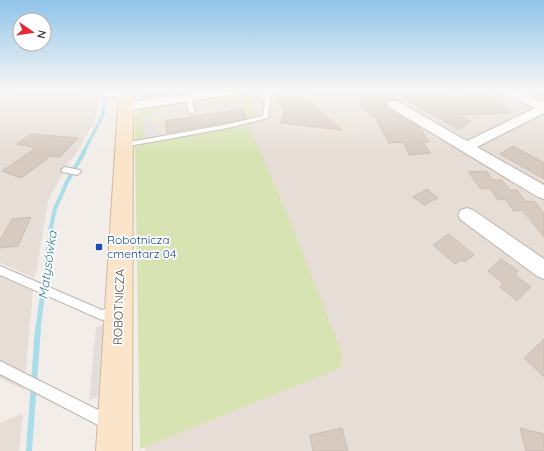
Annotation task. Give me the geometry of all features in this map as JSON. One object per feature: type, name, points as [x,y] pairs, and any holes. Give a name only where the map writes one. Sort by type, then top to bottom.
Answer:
[{"type":"street","name":"ROBOTNICZA","points":[[114,451],[124,145],[122,111]]},
{"type":"street","points":[[405,111],[544,193]]},
{"type":"street","points":[[467,147],[538,111]]},
{"type":"street","points":[[467,215],[544,270]]},
{"type":"lane","points":[[124,145],[223,127],[266,117],[267,111]]},
{"type":"lane","points":[[65,170],[77,172]]},
{"type":"lane","points":[[0,270],[102,314],[119,312]]},
{"type":"lane","points":[[0,367],[101,419],[116,417]]},
{"type":"shaded area","points":[[0,111],[96,111],[94,122],[77,152],[67,165],[48,201],[35,278],[0,263]]},
{"type":"shaded area","points":[[140,111],[544,111],[544,451],[145,451]]},
{"type":"shaded area","points":[[140,111],[327,111],[361,136],[253,123],[135,147],[135,115]]},
{"type":"shaded area","points":[[153,111],[185,112],[154,116],[155,137],[144,139],[143,118],[153,116]]},
{"type":"shaded area","points":[[229,111],[239,111],[244,122],[233,124]]},
{"type":"shaded area","points":[[0,275],[33,290],[24,390],[0,378]]},
{"type":"shaded area","points":[[106,324],[102,396],[89,400],[96,327]]},
{"type":"shaded area","points":[[23,413],[19,451],[0,451],[0,423]]},
{"type":"green space","points":[[153,111],[153,116],[143,118],[144,139],[135,140],[135,115],[139,112]]},
{"type":"green space","points":[[239,111],[254,111],[256,119],[244,122]]},
{"type":"green space","points":[[248,125],[289,218],[342,353],[341,368],[140,449],[135,147]]},
{"type":"building","points":[[230,111],[243,111],[245,119],[167,133],[165,121]]},
{"type":"building","points":[[284,111],[320,111],[342,130],[281,123]]},
{"type":"building","points":[[369,111],[393,111],[419,127],[429,142],[423,142],[430,153],[410,155],[403,142],[389,143],[375,117],[372,117]]},
{"type":"building","points":[[426,111],[509,111],[511,113],[458,115],[471,122],[458,129]]},
{"type":"building","points":[[31,134],[78,138],[60,157],[51,156],[21,178],[2,171],[36,148],[17,144]]},
{"type":"building","points":[[513,146],[544,163],[544,179],[500,154]]},
{"type":"building","points":[[486,171],[493,180],[502,180],[510,190],[517,190],[526,202],[534,201],[544,213],[544,237],[522,210],[514,211],[505,199],[498,200],[489,188],[481,189],[468,172]]},
{"type":"building","points":[[427,189],[438,198],[424,205],[413,197]]},
{"type":"building","points":[[31,217],[18,246],[0,248],[0,240],[12,219]]},
{"type":"building","points":[[449,234],[474,255],[465,262],[461,260],[455,264],[433,245]]},
{"type":"building","points":[[501,259],[518,271],[515,275],[531,287],[517,301],[500,287],[503,283],[488,271]]},
{"type":"building","points":[[544,339],[544,377],[524,358]]},
{"type":"building","points":[[342,428],[348,451],[313,451],[310,435]]},
{"type":"building","points":[[520,428],[544,434],[544,451],[526,451]]},
{"type":"waterway","name":"Matysówka","points":[[83,153],[103,115],[103,111]]},
{"type":"waterway","name":"Matysówka","points":[[50,231],[55,209],[67,182],[84,152]]},
{"type":"waterway","name":"Matysówka","points":[[38,329],[51,230]]},
{"type":"waterway","name":"Matysówka","points":[[29,451],[38,328]]},
{"type":"place","name":"Robotnicza cmentarz 04","points":[[99,247]]}]
